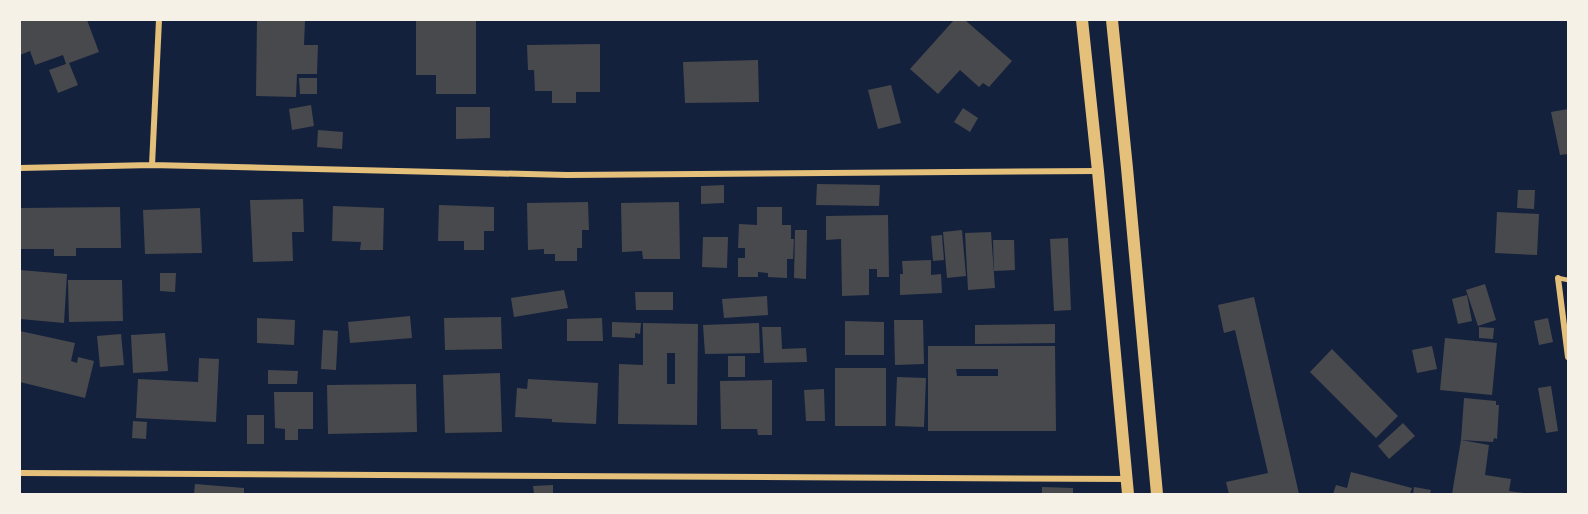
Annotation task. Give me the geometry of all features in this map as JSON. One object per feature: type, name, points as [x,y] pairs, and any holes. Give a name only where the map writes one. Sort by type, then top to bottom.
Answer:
[{"type":"main road","points":[[1082,20],[1128,495]]},
{"type":"main road","points":[[1112,20],[1157,495]]},
{"type":"street","points":[[152,165],[159,20]]},
{"type":"street","points":[[20,168],[152,165],[567,175],[1098,171]]},
{"type":"street","points":[[1558,278],[1569,357]]},
{"type":"street","points":[[20,472],[1127,479]]},
{"type":"lane","points":[[1558,278],[1569,280]]},
{"type":"building","points":[[20,20],[87,20],[99,52],[69,63],[78,85],[58,93],[49,70],[66,64],[63,55],[35,65],[30,51],[20,55]]},
{"type":"building","points":[[257,20],[305,20],[304,45],[318,45],[317,74],[297,74],[296,97],[256,96]]},
{"type":"building","points":[[416,20],[476,20],[476,94],[436,94],[436,75],[416,75]]},
{"type":"building","points":[[954,20],[965,20],[1012,61],[989,87],[983,83],[979,87],[960,70],[938,94],[910,69]]},
{"type":"building","points":[[600,44],[600,92],[576,92],[576,103],[552,103],[552,91],[535,91],[534,70],[528,70],[527,45]]},
{"type":"building","points":[[758,60],[759,102],[685,103],[683,62]]},
{"type":"building","points":[[299,78],[317,78],[317,94],[300,94]]},
{"type":"building","points":[[891,85],[901,123],[878,129],[868,90]]},
{"type":"building","points":[[311,105],[314,126],[292,130],[289,109]]},
{"type":"building","points":[[456,107],[490,107],[490,138],[456,139]]},
{"type":"building","points":[[963,108],[978,118],[970,132],[954,122]]},
{"type":"building","points":[[1568,109],[1568,154],[1560,155],[1551,112]]},
{"type":"building","points":[[318,130],[343,132],[342,149],[317,147]]},
{"type":"building","points":[[817,184],[880,185],[879,206],[816,205]]},
{"type":"building","points":[[724,185],[724,203],[701,204],[701,186]]},
{"type":"building","points":[[1518,190],[1535,190],[1534,209],[1517,208]]},
{"type":"building","points":[[303,199],[304,232],[292,232],[293,261],[253,262],[250,200]]},
{"type":"building","points":[[588,202],[589,230],[582,230],[582,248],[577,248],[577,261],[555,261],[555,254],[544,254],[544,249],[528,250],[527,203]]},
{"type":"building","points":[[679,202],[680,259],[643,259],[642,251],[622,252],[621,203]]},
{"type":"building","points":[[439,205],[494,207],[494,231],[484,231],[484,250],[464,250],[464,241],[438,241]]},
{"type":"building","points":[[333,206],[384,208],[383,250],[360,250],[361,242],[332,241]]},
{"type":"building","points":[[120,207],[121,248],[76,248],[76,256],[54,256],[54,249],[20,249],[20,208]]},
{"type":"building","points":[[757,207],[782,207],[782,225],[791,225],[791,239],[794,239],[793,259],[787,259],[787,278],[768,277],[768,273],[758,272],[758,277],[738,277],[738,258],[745,258],[745,248],[738,248],[739,224],[757,225]]},
{"type":"building","points":[[200,208],[202,253],[145,254],[143,210]]},
{"type":"building","points":[[1497,212],[1539,214],[1537,255],[1495,253]]},
{"type":"building","points":[[888,215],[889,277],[877,277],[877,269],[869,269],[869,295],[842,296],[841,239],[826,240],[826,216]]},
{"type":"building","points":[[795,230],[807,230],[806,279],[794,278]]},
{"type":"building","points":[[962,230],[966,276],[947,278],[943,232]]},
{"type":"building","points":[[991,232],[995,288],[968,290],[965,233]]},
{"type":"building","points":[[942,235],[944,260],[933,261],[931,236]]},
{"type":"building","points":[[703,237],[728,237],[727,268],[702,267]]},
{"type":"building","points":[[1068,238],[1071,310],[1054,311],[1050,239]]},
{"type":"building","points":[[993,240],[1014,240],[1015,270],[994,271]]},
{"type":"building","points":[[931,260],[931,275],[941,274],[942,293],[900,295],[902,261]]},
{"type":"building","points":[[20,270],[67,274],[64,323],[20,319]]},
{"type":"building","points":[[160,273],[176,273],[175,292],[160,291]]},
{"type":"building","points":[[68,280],[122,280],[123,321],[69,322]]},
{"type":"building","points":[[1485,284],[1496,320],[1478,326],[1466,290]]},
{"type":"building","points":[[564,290],[568,308],[514,317],[511,298]]},
{"type":"building","points":[[635,292],[673,292],[673,310],[636,310]]},
{"type":"building","points":[[1467,295],[1472,321],[1458,324],[1452,299]]},
{"type":"building","points":[[767,296],[768,315],[724,318],[722,299]]},
{"type":"building","points":[[1254,297],[1299,494],[1229,494],[1226,482],[1268,473],[1235,330],[1224,333],[1218,305]]},
{"type":"building","points":[[410,316],[412,338],[350,343],[348,322]]},
{"type":"building","points":[[501,317],[502,349],[445,350],[444,318]]},
{"type":"building","points":[[257,318],[295,320],[294,345],[257,343]]},
{"type":"building","points":[[602,318],[603,341],[567,341],[567,319]]},
{"type":"building","points":[[1548,318],[1553,342],[1539,345],[1534,321]]},
{"type":"building","points":[[894,320],[923,320],[924,364],[895,365]]},
{"type":"building","points":[[845,321],[884,322],[884,355],[845,355]]},
{"type":"building","points":[[612,322],[641,323],[640,334],[635,333],[635,338],[612,337]]},
{"type":"building","points":[[643,323],[698,324],[697,425],[618,424],[619,364],[643,365]],"holes":[[[667,353],[675,353],[675,384],[667,384]]]},
{"type":"building","points":[[759,323],[760,353],[705,354],[703,325]]},
{"type":"building","points":[[1055,324],[1055,343],[975,344],[975,325]]},
{"type":"building","points":[[762,327],[781,327],[782,349],[806,348],[807,362],[764,363]]},
{"type":"building","points":[[1479,327],[1494,328],[1493,339],[1479,338]]},
{"type":"building","points":[[323,330],[338,331],[336,370],[321,369]]},
{"type":"building","points":[[20,331],[75,343],[71,361],[77,363],[78,357],[94,361],[85,398],[20,382]]},
{"type":"building","points":[[165,333],[168,371],[133,373],[131,335]]},
{"type":"building","points":[[121,334],[124,365],[100,367],[97,336]]},
{"type":"building","points":[[1445,338],[1497,343],[1492,395],[1440,390]]},
{"type":"building","points":[[928,346],[1055,346],[1056,431],[928,431]],"holes":[[[956,369],[998,369],[998,376],[957,376]]]},
{"type":"building","points":[[1432,346],[1437,369],[1417,373],[1412,350]]},
{"type":"building","points":[[1332,349],[1398,416],[1376,438],[1310,372]]},
{"type":"building","points":[[728,356],[745,356],[745,377],[728,377]]},
{"type":"building","points":[[199,358],[219,359],[216,422],[136,418],[138,379],[198,382]]},
{"type":"building","points":[[835,368],[886,368],[886,426],[835,426]]},
{"type":"building","points":[[268,370],[298,371],[297,384],[268,384]]},
{"type":"building","points":[[500,373],[502,432],[445,433],[443,375]]},
{"type":"building","points":[[897,377],[926,378],[924,427],[895,426]]},
{"type":"building","points":[[528,379],[598,383],[596,424],[515,417],[517,388],[527,389]]},
{"type":"building","points":[[772,380],[772,435],[758,435],[757,429],[721,429],[720,381]]},
{"type":"building","points":[[416,384],[417,432],[328,434],[327,385]]},
{"type":"building","points":[[1551,386],[1558,431],[1546,433],[1538,388]]},
{"type":"building","points":[[824,389],[825,421],[806,421],[804,390]]},
{"type":"building","points":[[274,392],[313,392],[313,429],[298,429],[298,440],[285,440],[285,429],[275,428]]},
{"type":"building","points":[[1464,398],[1496,401],[1496,405],[1499,405],[1497,439],[1494,438],[1493,442],[1461,440]]},
{"type":"building","points":[[247,415],[264,415],[264,444],[247,444]]},
{"type":"building","points":[[133,421],[147,422],[146,439],[132,438]]},
{"type":"building","points":[[1403,423],[1415,436],[1389,459],[1378,446]]},
{"type":"building","points":[[1461,440],[1489,445],[1485,475],[1511,479],[1509,491],[1524,493],[1452,494]]},
{"type":"building","points":[[1351,472],[1412,488],[1410,494],[1333,494],[1336,485],[1347,488]]},
{"type":"building","points":[[195,484],[244,488],[244,494],[194,494]]},
{"type":"building","points":[[553,485],[553,494],[534,494],[533,486]]},
{"type":"building","points":[[1042,487],[1073,488],[1073,494],[1042,494]]},
{"type":"building","points":[[1414,487],[1431,490],[1430,494],[1413,494]]}]
